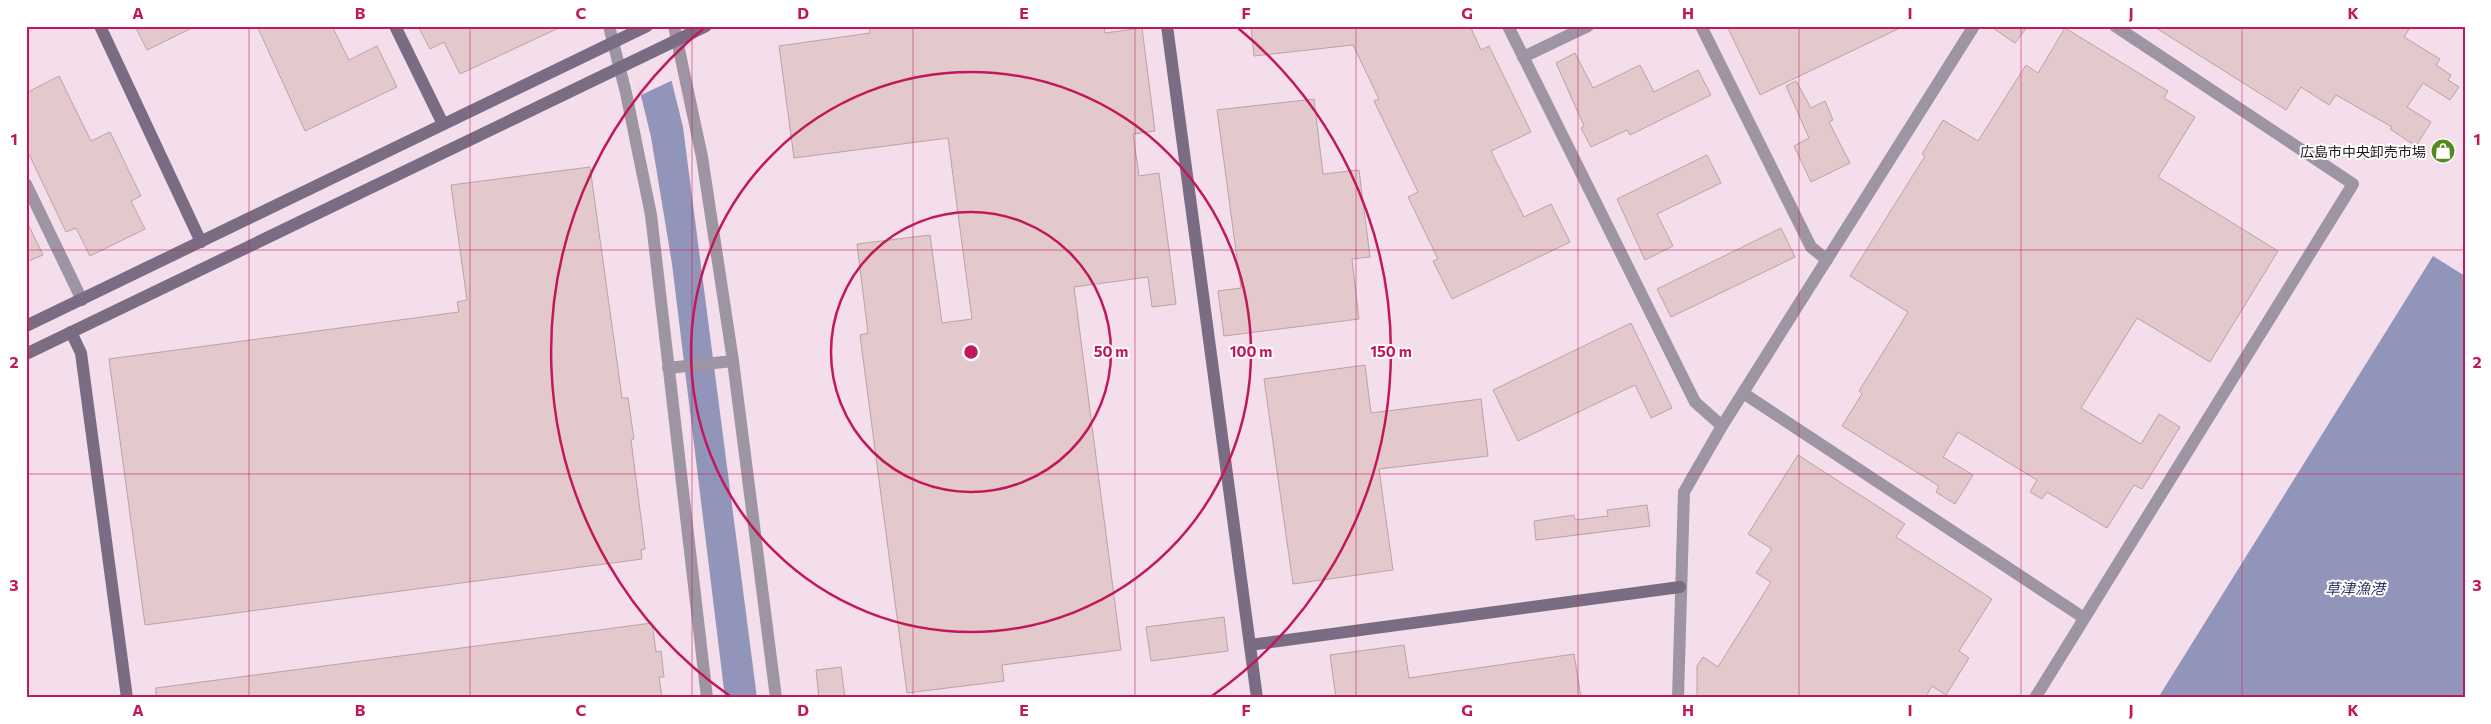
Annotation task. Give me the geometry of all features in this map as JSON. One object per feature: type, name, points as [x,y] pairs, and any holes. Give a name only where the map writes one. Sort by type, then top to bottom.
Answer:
[{"type":"street","points":[[100,26],[201,242]]},
{"type":"street","points":[[396,26],[443,124]]},
{"type":"street","points":[[609,26],[620,67],[651,215],[707,698]]},
{"type":"street","points":[[26,326],[647,26]]},
{"type":"street","points":[[674,26],[702,157],[733,361],[776,698]]},
{"type":"street","points":[[26,354],[706,26]]},
{"type":"street","points":[[1166,26],[1257,698]]},
{"type":"street","points":[[1508,26],[1695,402],[1722,426]]},
{"type":"street","points":[[1523,57],[1588,26]]},
{"type":"street","points":[[1701,26],[1811,247],[1827,260]]},
{"type":"street","points":[[1678,698],[1684,492],[1722,426],[1974,26]]},
{"type":"street","points":[[2035,698],[2353,184],[2115,26]]},
{"type":"street","points":[[26,184],[82,300]]},
{"type":"street","points":[[71,332],[81,353],[128,698]]},
{"type":"street","points":[[668,368],[733,361]]},
{"type":"street","points":[[1744,393],[2084,618]]},
{"type":"street","points":[[1250,645],[1680,587]]},
{"type":"water","points":[[624,26],[658,26],[683,127],[757,698],[725,698],[672,264],[651,137]]},
{"type":"water","name":"草津漁港","points":[[2433,256],[2465,276],[2465,698],[2158,698]]},
{"type":"pier","points":[[622,26],[659,26],[673,80],[641,95]]},
{"type":"building","points":[[135,26],[196,26],[147,50]]},
{"type":"building","points":[[257,26],[332,26],[349,60],[377,46],[397,87],[305,131]]},
{"type":"building","points":[[418,26],[563,26],[460,74],[444,42],[430,49]]},
{"type":"building","points":[[869,26],[1020,26],[1020,29],[1039,26],[1104,26],[1105,33],[1142,28],[1155,131],[1133,134],[1139,176],[1159,173],[1176,304],[1152,307],[1148,277],[1074,287],[1121,650],[1002,665],[1004,681],[907,693],[860,335],[868,333],[857,244],[930,235],[942,323],[972,319],[948,138],[794,158],[779,46],[870,33]]},
{"type":"building","points":[[1251,26],[1470,26],[1481,50],[1489,46],[1531,132],[1491,151],[1524,217],[1551,204],[1570,242],[1452,299],[1433,261],[1438,259],[1408,197],[1418,192],[1374,101],[1379,99],[1353,45],[1254,56]]},
{"type":"building","points":[[1727,26],[1904,26],[1760,95]]},
{"type":"building","points":[[1990,26],[2028,26],[2015,43]]},
{"type":"building","points":[[2153,26],[2411,26],[2404,37],[2440,59],[2436,65],[2451,75],[2448,80],[2459,87],[2450,100],[2423,83],[2407,107],[2431,122],[2416,146],[2390,129],[2392,127],[2336,95],[2329,105],[2301,87],[2286,110]]},
{"type":"building","points":[[2065,28],[2168,91],[2164,98],[2195,117],[2158,177],[2278,251],[2210,362],[2137,318],[2081,408],[2141,444],[2159,414],[2180,427],[2142,489],[2134,485],[2107,528],[2047,492],[2042,499],[2030,492],[2037,480],[1958,432],[1943,457],[1973,475],[1955,504],[1936,492],[1939,486],[1842,426],[1862,394],[1859,391],[1908,312],[1850,276],[1925,156],[1922,154],[1943,120],[1978,141],[2026,65],[2038,73]]},
{"type":"building","points":[[1575,53],[1593,88],[1640,65],[1654,92],[1698,70],[1711,95],[1630,135],[1627,130],[1591,147],[1581,128],[1584,126],[1556,63]]},
{"type":"building","points":[[59,76],[91,141],[110,132],[141,196],[131,201],[145,229],[90,256],[76,228],[66,232],[26,148],[26,93]]},
{"type":"building","points":[[1796,81],[1811,108],[1825,101],[1833,120],[1829,122],[1850,163],[1811,182],[1794,146],[1809,138],[1786,86]]},
{"type":"building","points":[[1314,99],[1323,174],[1359,170],[1370,257],[1352,259],[1359,319],[1224,336],[1218,291],[1241,288],[1217,110]]},
{"type":"building","points":[[1707,155],[1721,183],[1657,214],[1673,246],[1645,260],[1617,199]]},
{"type":"building","points":[[590,167],[622,398],[628,398],[634,439],[631,440],[645,549],[641,550],[642,559],[145,625],[109,359],[459,312],[457,302],[467,300],[451,185]]},
{"type":"building","points":[[26,220],[43,255],[26,262]]},
{"type":"building","points":[[1781,228],[1795,257],[1671,317],[1657,289]]},
{"type":"building","points":[[1631,323],[1672,408],[1651,418],[1635,385],[1518,441],[1493,390]]},
{"type":"building","points":[[1365,365],[1371,413],[1481,399],[1488,456],[1379,469],[1393,570],[1293,584],[1264,379]]},
{"type":"building","points":[[1798,455],[1905,524],[1896,537],[1992,599],[1959,651],[1969,658],[1946,695],[1932,686],[1925,698],[1697,698],[1697,666],[1703,657],[1718,667],[1771,582],[1756,573],[1772,549],[1748,534]]},
{"type":"building","points":[[1647,505],[1650,526],[1536,540],[1534,521],[1574,515],[1575,520],[1608,516],[1607,510]]},
{"type":"building","points":[[1224,617],[1228,651],[1151,661],[1146,627]]},
{"type":"building","points":[[652,623],[656,652],[661,651],[664,677],[659,677],[662,698],[156,698],[156,688]]},
{"type":"building","points":[[1404,645],[1409,678],[1574,654],[1581,698],[1336,698],[1330,655]]},
{"type":"building","points":[[841,667],[845,698],[819,698],[816,670]]},
{"type":"place","name":"広島市中央卸売市場","points":[[2443,151]]}]
